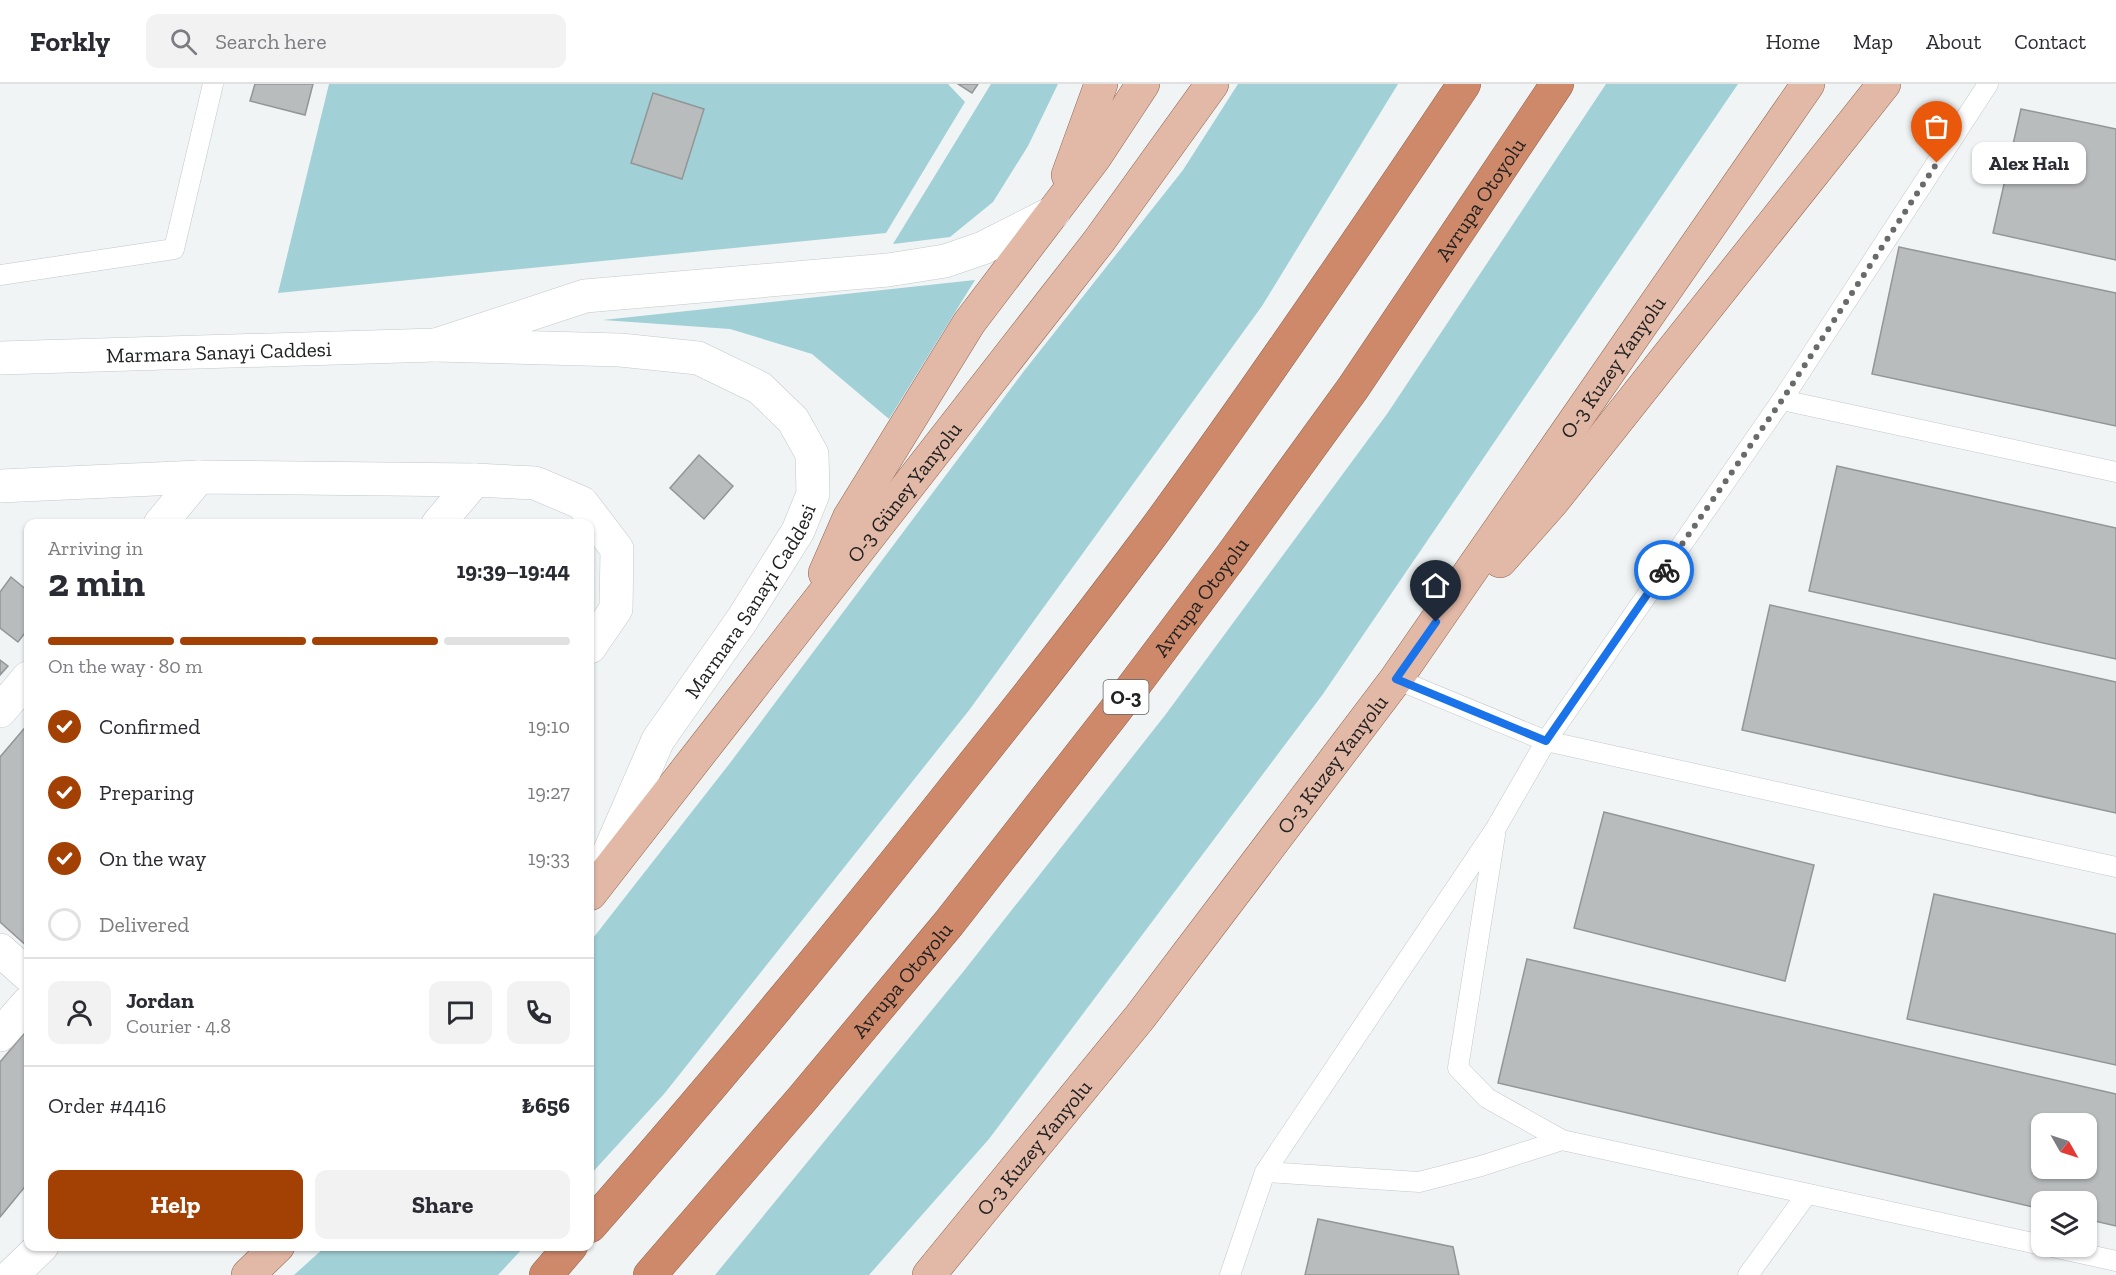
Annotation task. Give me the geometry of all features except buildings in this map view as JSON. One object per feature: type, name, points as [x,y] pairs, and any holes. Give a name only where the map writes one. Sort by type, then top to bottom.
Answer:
[{"type":"highway","points":[[594,1221],[765,1022],[899,859],[1055,661],[1154,531],[1321,297],[1464,84]]},
{"type":"highway","name":"Avrupa Otoyolu","points":[[650,1275],[751,1159],[949,923],[1121,703],[1353,388],[1557,84]]},
{"type":"highway","points":[[546,1275],[567,1251]]},
{"type":"main road","points":[[1054,212],[1101,84]]},
{"type":"main road","points":[[806,616],[849,518],[969,323],[1095,157],[1143,84]]},
{"type":"main road","name":"O-3 Güney Yanyolu","points":[[594,888],[1099,241],[1212,84]]},
{"type":"main road","name":"O-3 Kuzey Yanyolu","points":[[929,1275],[1140,1017],[1396,679],[1808,84]]},
{"type":"main road","points":[[1396,679],[1553,501],[1884,84]]},
{"type":"main road","points":[[248,1275],[273,1251]]},
{"type":"street","name":"Marmara Sanayi Caddesi","points":[[436,345],[585,296],[888,270],[945,261],[983,248],[1054,212]]},
{"type":"street","name":"Marmara Sanayi Caddesi","points":[[0,358],[436,345],[620,350],[698,358],[760,388],[793,420],[812,454],[813,494],[798,531],[742,620],[658,740],[594,886]]},
{"type":"street","points":[[164,519],[199,477]]},
{"type":"street","points":[[0,486],[199,477],[475,480],[535,483],[582,503],[617,549],[616,609],[594,641]]},
{"type":"street","points":[[442,519],[475,480]]},
{"type":"street","points":[[0,711],[24,683]]},
{"type":"street","points":[[0,950],[24,971]]},
{"type":"street","points":[[0,1035],[24,1008]]},
{"type":"street","points":[[12,1275],[37,1251]]},
{"type":"lane","points":[[0,275],[174,249],[213,84]]},
{"type":"lane","points":[[1230,1275],[1265,1172],[1496,828],[1546,741],[1782,400],[1988,84]]},
{"type":"lane","points":[[1782,400],[2116,472]]},
{"type":"lane","points":[[1396,679],[1546,741],[2116,867]]},
{"type":"lane","points":[[1496,828],[1458,1068],[1487,1098],[1562,1140],[2031,1243]]},
{"type":"lane","points":[[1265,1172],[1419,1182],[1481,1166],[1562,1140]]},
{"type":"lane","points":[[1748,1275],[1807,1194]]},
{"type":"lane","points":[[2097,1257],[2116,1261]]},
{"type":"shaded area","points":[[329,84],[948,84],[965,102],[886,233],[278,293]]},
{"type":"shaded area","points":[[991,84],[1058,84],[1028,146],[993,202],[950,237],[893,244]]},
{"type":"shaded area","points":[[1238,84],[1398,84],[1262,306],[970,709],[664,1094],[594,1171],[594,937],[730,763],[1024,371],[1183,170]]},
{"type":"shaded area","points":[[1606,84],[1738,84],[1323,694],[989,1139],[869,1275],[715,1275],[963,972],[1166,714],[1387,414]]},
{"type":"shaded area","points":[[975,280],[889,419],[812,354],[730,329],[603,320]]},
{"type":"shaded area","points":[[321,1251],[520,1251],[498,1275],[294,1275]]},
{"type":"way so far","points":[[1664,570],[1782,400],[1937,163]]},
{"type":"place","name":"Alex Halı","points":[[1937,163]]},
{"type":"route","points":[[1436,622],[1396,679],[1546,741],[1664,570]]}]
